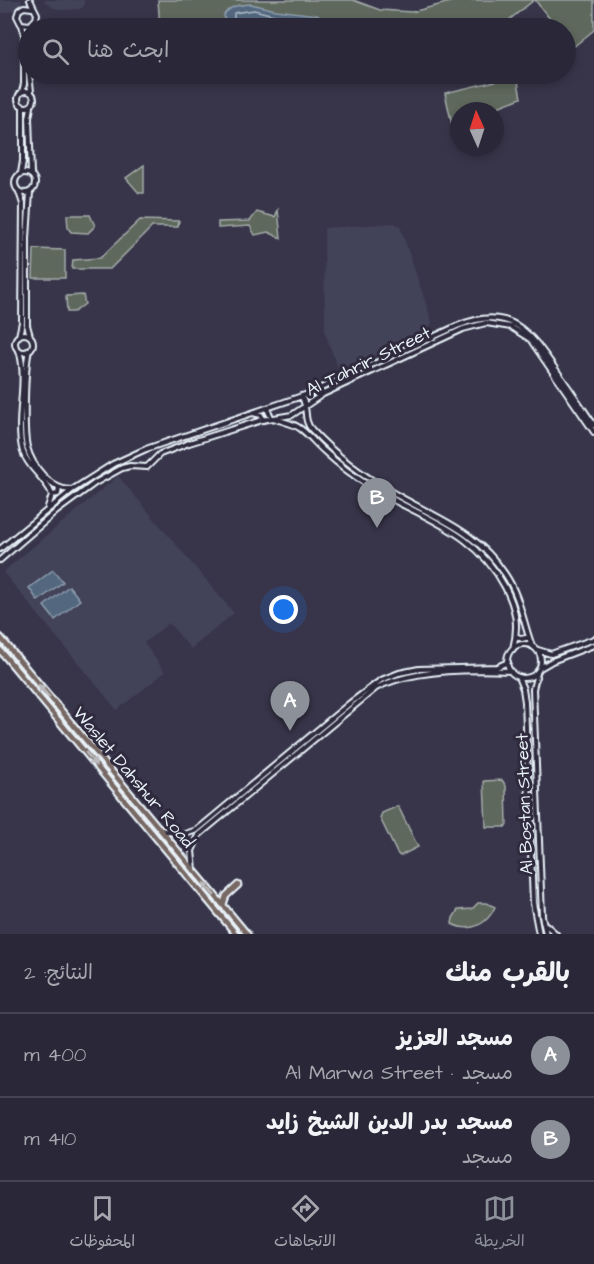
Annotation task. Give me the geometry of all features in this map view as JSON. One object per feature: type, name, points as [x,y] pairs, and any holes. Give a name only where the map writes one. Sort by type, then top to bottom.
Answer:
[{"type":"main road","name":"Waslet Dahshur Road","points":[[0,637],[246,934]]},
{"type":"main road","name":"Waslet Dahshur Road","points":[[0,650],[236,934]]},
{"type":"main road","points":[[223,905],[226,896],[238,885]]},
{"type":"street","points":[[18,18],[24,0]]},
{"type":"street","points":[[30,0],[37,14],[36,18]]},
{"type":"street","points":[[21,8],[27,6],[32,8]]},
{"type":"street","points":[[24,84],[18,99],[23,107],[23,161],[21,174],[15,182],[22,199],[27,325],[33,344],[29,350],[27,363],[28,400],[24,416]]},
{"type":"street","points":[[25,238],[28,200],[36,182],[31,174],[29,129],[31,107],[35,100],[30,84]]},
{"type":"street","points":[[22,92],[31,92]]},
{"type":"street","points":[[23,107],[31,107]]},
{"type":"street","points":[[21,174],[31,174]]},
{"type":"street","points":[[19,192],[30,192]]},
{"type":"street","points":[[22,199],[28,200]]},
{"type":"street","points":[[25,292],[22,324],[16,344],[22,365],[28,450],[51,495],[47,509]]},
{"type":"street","name":"Al Tahrir Street","points":[[0,560],[86,489],[114,472],[130,466],[148,466],[162,453],[189,443],[225,434],[264,420],[292,416],[312,400],[463,322],[481,319],[517,325],[533,337],[594,424]]},
{"type":"street","name":"Al Tahrir Street","points":[[0,549],[72,490],[97,473],[126,458],[146,449],[308,394],[375,363],[394,358],[473,326],[498,322],[511,327],[533,343],[593,434]]},
{"type":"street","points":[[19,336],[24,334],[30,336]]},
{"type":"street","points":[[19,350],[29,350]]},
{"type":"street","points":[[308,394],[312,400]]},
{"type":"street","points":[[301,396],[304,401],[306,421],[311,429],[349,464],[380,485],[470,532],[503,567],[528,625],[529,637],[541,657],[538,671]]},
{"type":"street","points":[[269,407],[269,414],[274,419],[298,427],[344,469],[383,495],[450,529],[475,547],[484,557],[516,612],[516,636],[508,662],[511,671],[518,677],[528,678],[552,661],[594,645]]},
{"type":"street","points":[[253,413],[261,415],[264,420]]},
{"type":"street","points":[[298,427],[300,420],[306,421]]},
{"type":"street","points":[[181,437],[181,442],[189,443]]},
{"type":"street","points":[[126,458],[130,460],[130,466]]},
{"type":"street","points":[[45,481],[59,488],[72,490]]},
{"type":"street","points":[[371,487],[380,485]]},
{"type":"street","points":[[380,485],[383,495]]},
{"type":"street","points":[[369,495],[371,487]]},
{"type":"street","points":[[51,495],[58,494],[59,488]]},
{"type":"street","points":[[377,500],[383,495]]},
{"type":"street","points":[[415,511],[417,517]]},
{"type":"street","points":[[24,528],[28,533],[32,532]]},
{"type":"street","points":[[15,536],[20,538],[20,542]]},
{"type":"street","points":[[475,547],[479,542]]},
{"type":"street","points":[[484,557],[483,553],[487,551]]},
{"type":"street","points":[[516,636],[522,639],[529,637]]},
{"type":"street","points":[[513,649],[522,645],[551,654],[594,639]]},
{"type":"street","points":[[560,645],[561,651]]},
{"type":"street","points":[[551,654],[549,658],[552,661]]},
{"type":"street","points":[[194,870],[191,838],[196,830],[227,808],[389,676],[414,669],[494,667],[508,662]]},
{"type":"street","points":[[375,686],[420,674],[511,671]]},
{"type":"street","name":"Al Bostan Street","points":[[538,671],[533,689],[539,850],[543,921],[546,934]]},
{"type":"street","name":"Al Bostan Street","points":[[518,677],[523,689],[533,910],[539,934]]},
{"type":"street","points":[[523,689],[528,686],[533,689]]},
{"type":"street","points":[[160,830],[191,838],[203,831],[227,808]]},
{"type":"street","points":[[531,850],[533,853],[539,850]]},
{"type":"street","points":[[531,862],[536,859],[540,862]]},
{"type":"street","points":[[526,885],[532,885]]},
{"type":"street","points":[[543,921],[556,934]]},
{"type":"shaded area","points":[[0,0],[22,0],[18,8],[8,13],[0,13]]},
{"type":"shaded area","points":[[43,0],[84,0],[84,6],[80,9],[60,10]]},
{"type":"shaded area","points":[[394,223],[400,226],[432,322],[429,329],[421,334],[339,371],[325,333],[324,228]]},
{"type":"shaded area","points":[[118,476],[234,613],[191,649],[169,623],[144,643],[165,672],[117,710],[3,572]]},
{"type":"green space","points":[[158,0],[353,0],[380,10],[412,12],[458,0],[534,0],[512,18],[159,18]]},
{"type":"green space","points":[[535,0],[594,0],[594,30],[576,45],[576,18],[549,18]]},
{"type":"green space","points":[[483,84],[518,84],[521,98],[504,104],[504,102],[450,102],[450,116],[445,93]]},
{"type":"green space","points":[[144,165],[144,193],[139,193],[126,178]]},
{"type":"green space","points":[[278,210],[281,238],[268,232],[255,235],[250,226],[218,228],[218,222],[250,221],[257,212],[275,217]]},
{"type":"green space","points":[[67,215],[90,215],[95,226],[88,233],[71,232],[68,228]]},
{"type":"green space","points":[[140,220],[179,221],[178,227],[152,227],[110,269],[72,269],[73,260],[100,258]]},
{"type":"green space","points":[[34,249],[65,250],[65,278],[33,278]]},
{"type":"green space","points":[[83,295],[85,304],[74,312],[67,312],[66,296]]},
{"type":"green space","points":[[502,780],[506,786],[507,824],[505,827],[486,827],[484,781]]},
{"type":"green space","points":[[398,806],[418,847],[400,856],[380,818],[382,813]]},
{"type":"green space","points":[[478,903],[487,903],[495,907],[483,923],[465,928],[452,924],[458,910],[472,909]]},
{"type":"water","points":[[251,4],[276,10],[317,15],[320,18],[224,18],[229,9]]},
{"type":"water","points":[[53,570],[63,582],[38,601],[29,588]]},
{"type":"water","points":[[69,586],[80,600],[55,620],[44,606]]},
{"type":"place","name":"مسجد بدر الدين الشيخ زايد","points":[[377,528]]},
{"type":"place","name":"مسجد العزيز","points":[[290,731]]}]
